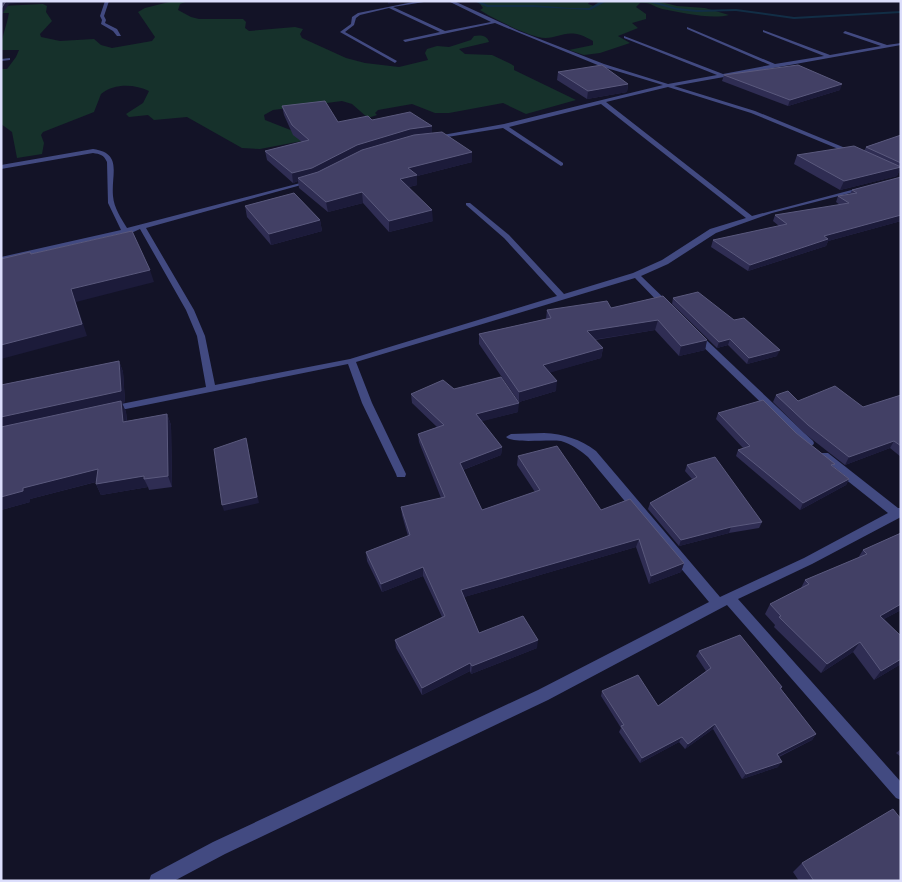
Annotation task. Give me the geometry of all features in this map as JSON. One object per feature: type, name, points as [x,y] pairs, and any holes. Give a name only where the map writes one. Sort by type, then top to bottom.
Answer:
[{"type":"street","points":[[107,1],[102,16],[103,24],[113,28],[119,35]]},
{"type":"street","points":[[395,62],[342,33],[353,24],[356,15],[389,7],[397,3],[428,1]]},
{"type":"street","points":[[450,1],[495,22],[602,65],[753,112],[864,158]]},
{"type":"street","points":[[389,7],[444,32]]},
{"type":"street","points":[[405,41],[495,22]]},
{"type":"street","points":[[688,28],[776,66]]},
{"type":"street","points":[[765,31],[829,57]]},
{"type":"street","points":[[845,32],[886,46]]},
{"type":"street","points":[[626,37],[723,75]]},
{"type":"street","points":[[430,139],[504,126],[666,85],[901,44]]},
{"type":"street","points":[[892,46],[901,49]]},
{"type":"street","points":[[1,60],[8,59]]},
{"type":"street","points":[[601,101],[750,217]]},
{"type":"street","points":[[504,126],[561,164]]},
{"type":"street","points":[[1,167],[93,151],[105,152],[108,154],[112,166],[109,185],[111,203],[126,232]]},
{"type":"street","points":[[1,259],[126,232],[316,180]]},
{"type":"street","points":[[98,412],[351,360],[636,275],[665,262],[714,231],[750,217],[868,188]]},
{"type":"street","points":[[468,204],[487,216],[504,232],[562,298]]},
{"type":"street","points":[[142,227],[190,310],[201,336],[210,388]]},
{"type":"street","points":[[636,275],[676,315]]},
{"type":"street","points":[[156,881],[219,848],[543,695],[724,601],[808,561],[898,512],[799,436],[690,328]]},
{"type":"street","points":[[351,360],[367,403],[401,474]]},
{"type":"street","points":[[510,437],[564,437],[582,446],[598,461],[901,793]]},
{"type":"green space","points":[[173,1],[188,1],[180,4],[178,10],[191,17],[199,19],[243,19],[246,22],[245,28],[249,31],[295,27],[303,29],[300,34],[302,38],[346,58],[365,63],[399,67],[428,60],[425,53],[427,49],[437,46],[449,47],[471,40],[474,36],[483,36],[489,42],[459,49],[465,54],[492,55],[514,66],[514,70],[576,100],[526,114],[503,103],[449,113],[435,113],[412,104],[378,110],[375,113],[377,115],[368,118],[352,104],[342,101],[273,110],[264,115],[265,120],[293,131],[302,141],[260,149],[242,148],[187,117],[154,120],[148,115],[129,117],[126,114],[143,103],[149,91],[131,86],[118,86],[101,94],[94,112],[43,132],[41,135],[44,143],[42,154],[17,158],[12,132],[1,124],[1,69],[7,69],[19,50],[1,50],[9,13],[1,13],[1,6],[43,4],[47,6],[46,12],[52,21],[40,34],[41,37],[60,41],[94,39],[101,45],[112,48],[152,41],[155,37],[138,12],[145,8]]},
{"type":"green space","points":[[478,1],[590,1],[588,4],[594,6],[599,1],[657,1],[677,6],[705,8],[729,15],[713,17],[696,15],[640,3],[636,7],[646,14],[646,19],[632,23],[638,28],[618,36],[630,43],[600,53],[584,55],[569,50],[593,45],[593,41],[576,34],[545,38],[532,35],[480,10],[483,8]]},
{"type":"building","points":[[1,1],[6,1],[1,9]]},
{"type":"building","points":[[602,65],[628,84],[588,91],[558,72]]},
{"type":"building","points":[[798,65],[842,84],[790,100],[724,75]]},
{"type":"building","points":[[325,101],[338,122],[368,116],[372,120],[410,112],[432,126],[410,129],[357,145],[312,168],[292,173],[265,151],[309,140],[292,125],[282,106]]},
{"type":"building","points":[[442,132],[472,152],[408,168],[417,175],[400,179],[432,210],[389,221],[362,192],[326,202],[298,178],[318,172],[362,150],[414,135]]},
{"type":"building","points":[[901,135],[901,163],[866,147]]},
{"type":"building","points":[[854,146],[901,167],[844,181],[797,155]]},
{"type":"building","points":[[901,177],[901,215],[824,236],[828,239],[750,265],[713,240],[787,224],[775,215],[849,203],[838,196],[857,193],[852,190]]},
{"type":"building","points":[[294,193],[320,220],[269,234],[245,206]]},
{"type":"building","points":[[132,231],[150,270],[71,289],[82,324],[1,345],[1,259]]},
{"type":"building","points":[[698,292],[734,320],[744,318],[780,350],[749,358],[730,339],[719,342],[673,298]]},
{"type":"building","points":[[663,296],[707,340],[681,346],[658,320],[587,331],[603,348],[543,365],[557,381],[519,392],[479,334],[551,318],[547,310],[607,301],[611,308]]},
{"type":"building","points":[[119,361],[121,391],[1,417],[1,385]]},
{"type":"building","points":[[501,377],[519,403],[476,414],[502,447],[460,463],[482,510],[540,490],[518,456],[557,446],[601,510],[630,499],[684,563],[651,576],[639,539],[461,590],[479,633],[523,616],[538,640],[472,666],[470,663],[422,688],[395,640],[445,616],[423,567],[381,584],[366,552],[410,535],[401,507],[445,497],[418,434],[444,425],[411,394],[443,380],[454,389]]},
{"type":"building","points":[[835,386],[863,407],[901,395],[901,446],[894,441],[849,457],[808,425],[776,395],[788,391],[798,401]]},
{"type":"building","points":[[763,400],[796,433],[835,464],[831,465],[849,479],[803,503],[738,450],[750,446],[718,413]]},
{"type":"building","points":[[121,401],[123,422],[167,414],[168,476],[144,479],[144,476],[96,484],[98,469],[23,488],[23,491],[1,497],[1,427]]},
{"type":"building","points":[[246,438],[257,497],[222,505],[214,449]]},
{"type":"building","points":[[715,457],[762,522],[731,527],[681,540],[650,503],[697,477],[687,465]]},
{"type":"building","points":[[901,533],[901,604],[880,616],[901,636],[901,659],[881,671],[860,642],[827,664],[779,617],[781,616],[770,604],[809,584],[805,580],[867,554],[863,550]]},
{"type":"building","points":[[740,635],[782,687],[780,688],[816,734],[777,754],[782,762],[746,774],[715,724],[688,744],[682,737],[642,758],[621,726],[624,725],[602,691],[638,675],[658,706],[711,668],[699,651]]},
{"type":"building","points":[[893,809],[901,819],[901,881],[814,881],[802,863]]},
{"type":"waterway","points":[[476,1],[487,6],[534,6],[571,9],[590,9],[605,1]]},
{"type":"waterway","points":[[647,1],[677,9],[697,11],[736,10],[794,18],[901,12]]}]
